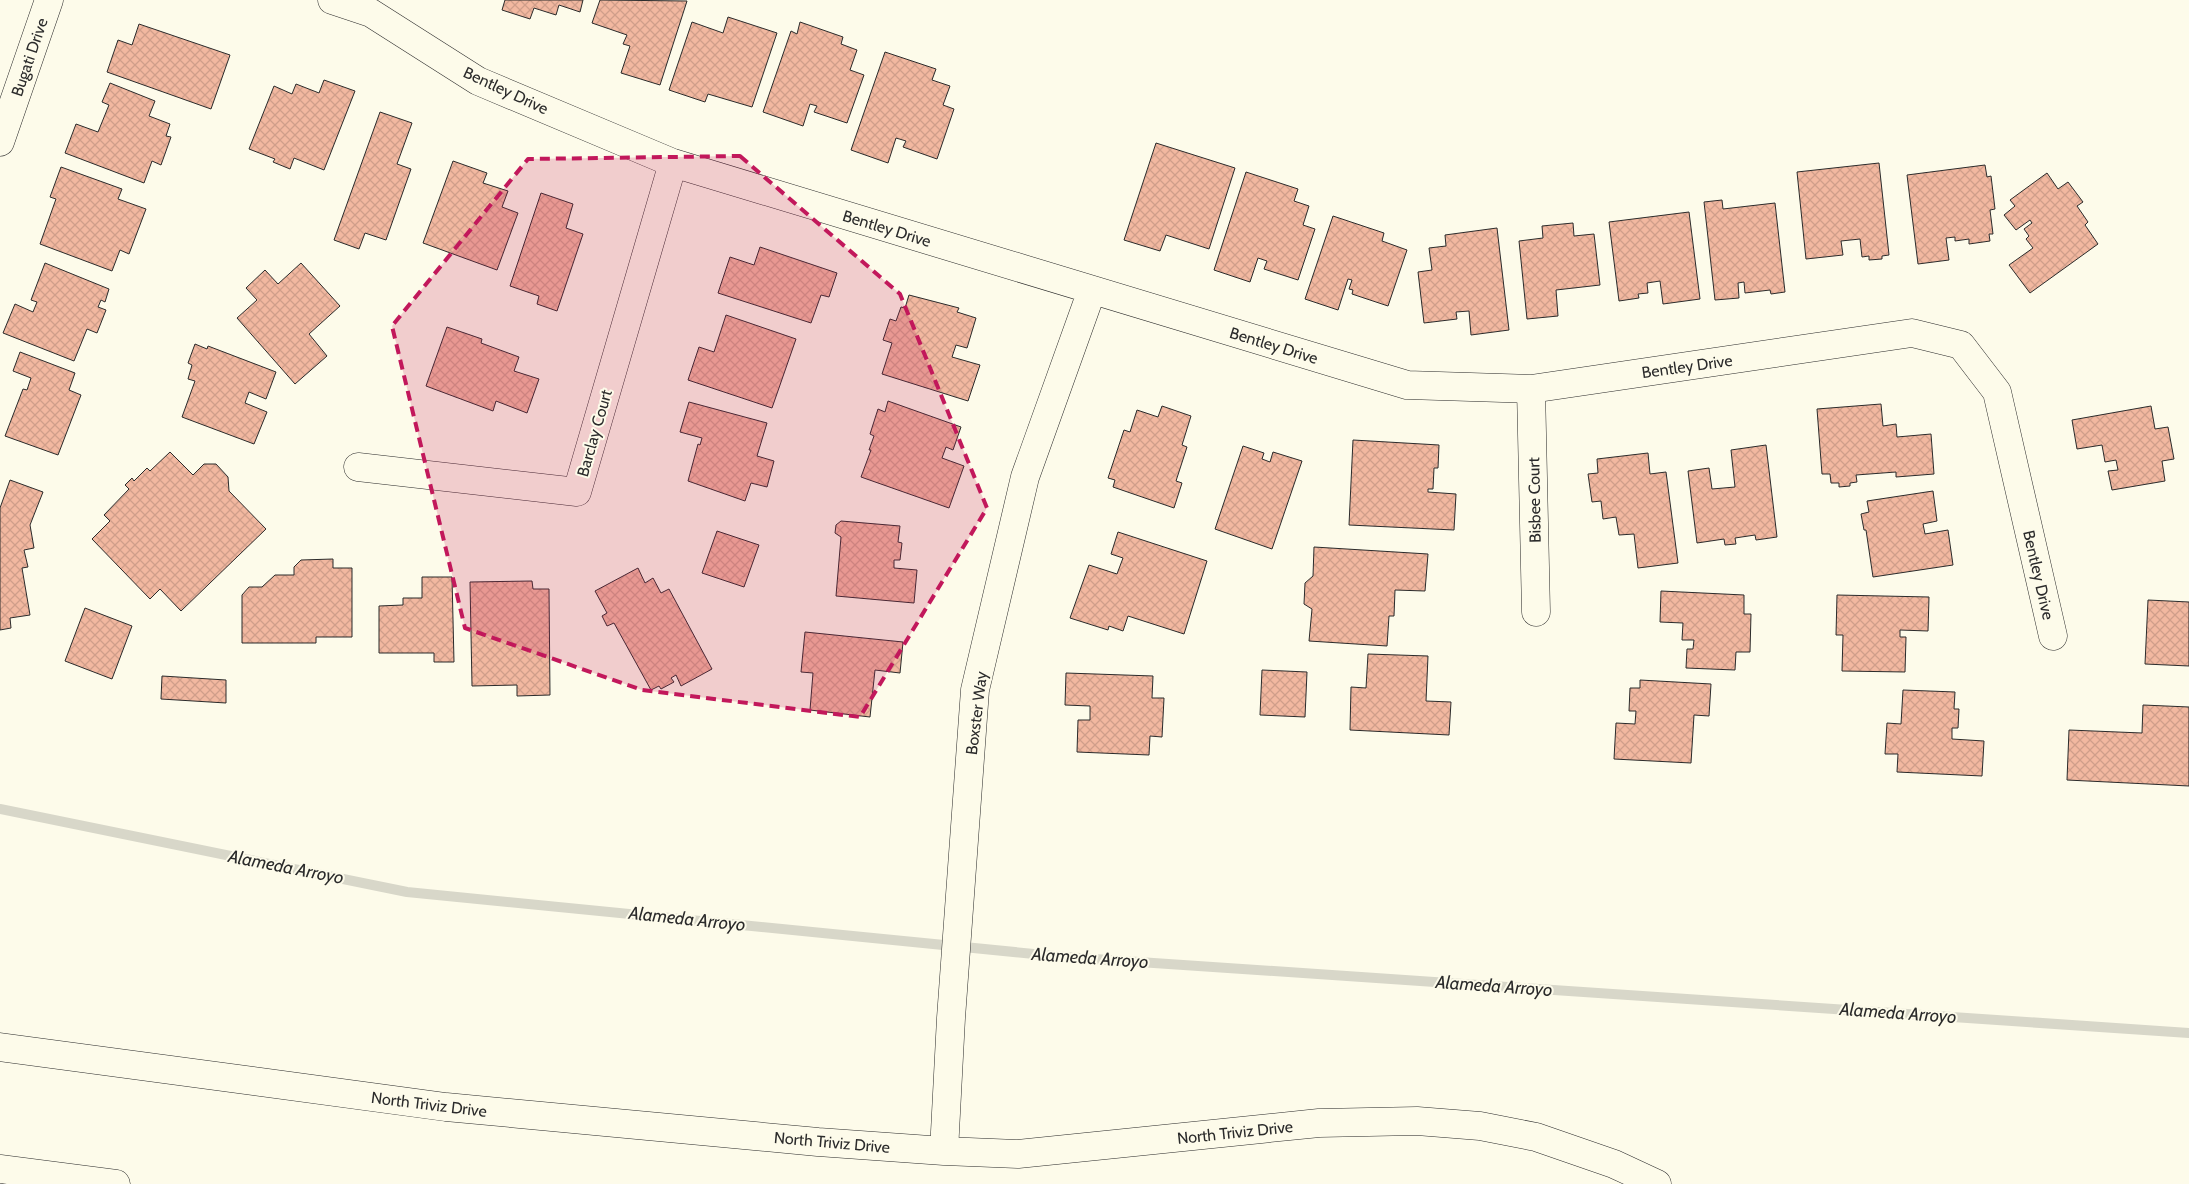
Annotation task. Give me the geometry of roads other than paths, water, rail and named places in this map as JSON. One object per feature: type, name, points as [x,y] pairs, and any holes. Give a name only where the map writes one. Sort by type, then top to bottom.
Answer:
[{"type":"street","name":"Bugati Drive","points":[[0,142],[49,0]]},
{"type":"street","name":"Bentley Drive","points":[[332,0],[371,13],[478,81],[673,162],[1407,384],[1531,389],[1912,333],[1960,345],[1997,392],[2053,636]]},
{"type":"street","name":"Barclay Court","points":[[358,467],[577,492],[673,162]]},
{"type":"street","name":"Boxster Way","points":[[944,1151],[951,1018],[975,690],[1026,477],[1092,290]]},
{"type":"street","name":"Bisbee Court","points":[[1531,389],[1536,612]]},
{"type":"street","name":"North Triviz Drive","points":[[0,1047],[446,1107],[818,1142],[944,1151],[1018,1154],[1319,1123],[1418,1121],[1480,1126],[1536,1137],[1614,1164],[1657,1184]]},
{"type":"street","points":[[0,1169],[116,1184]]},
{"type":"waterway","name":"Alameda Arroyo","points":[[0,809],[407,892],[1065,957],[2189,1033]]}]
